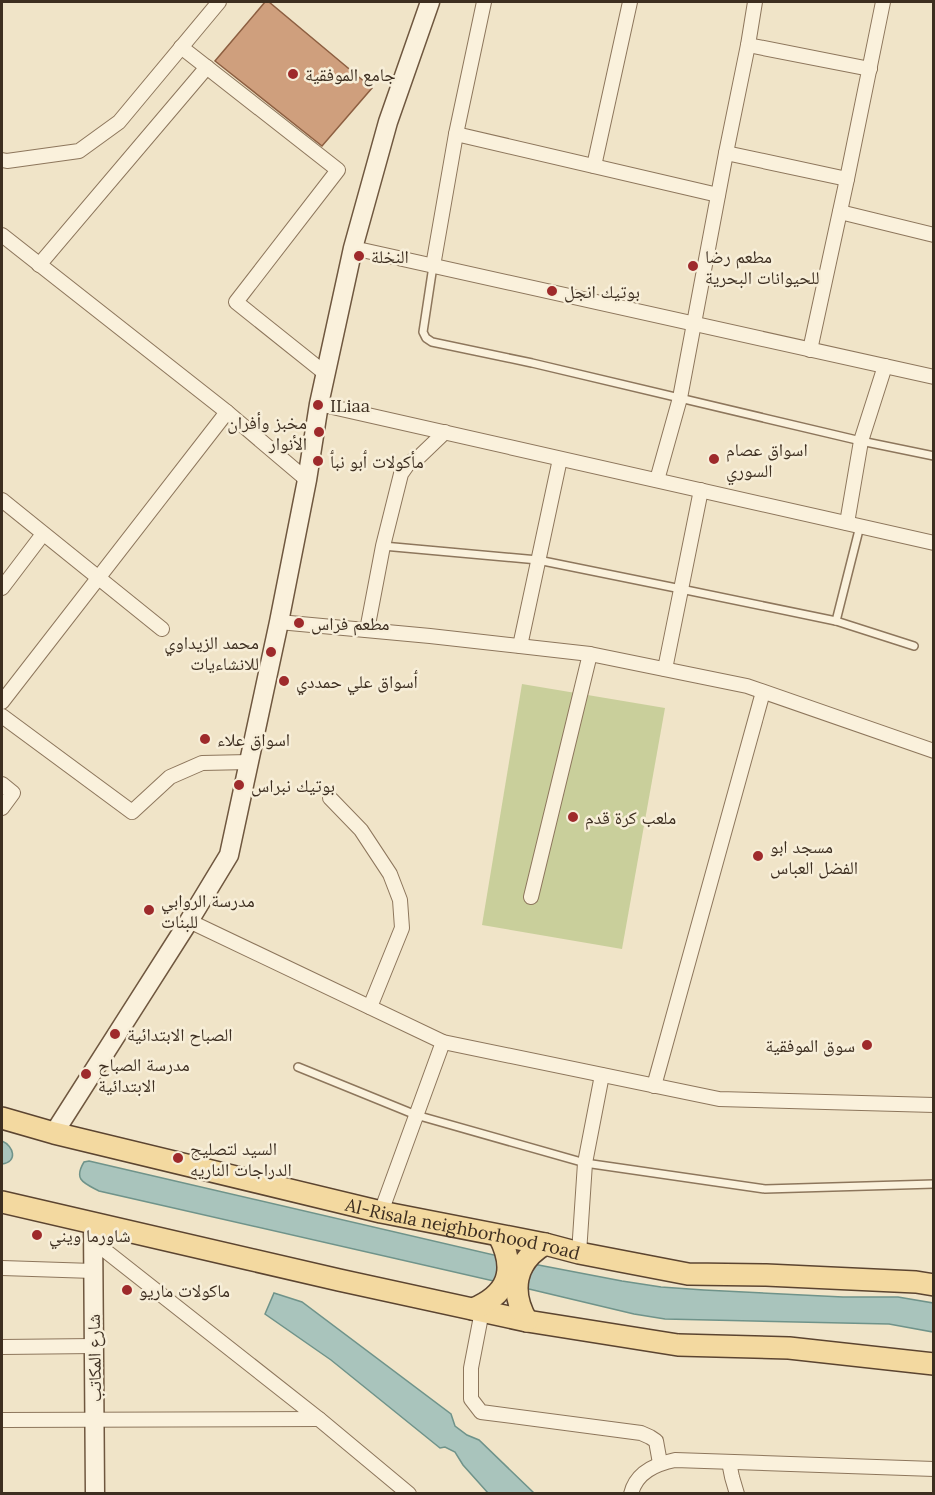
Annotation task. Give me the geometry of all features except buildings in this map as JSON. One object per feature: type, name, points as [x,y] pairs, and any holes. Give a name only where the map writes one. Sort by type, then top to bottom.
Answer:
[{"type":"main road","name":"Al-Risala neighborhood road","points":[[2,1118],[538,1249],[579,1253],[688,1274],[789,1276],[916,1282],[933,1285]]},
{"type":"main road","points":[[2,1202],[93,1232],[482,1306],[527,1322],[678,1345],[789,1348],[933,1364]]},
{"type":"main road","points":[[482,1306],[502,1288],[508,1275],[508,1260],[502,1241]]},
{"type":"main road","points":[[527,1322],[519,1302],[517,1281],[520,1271],[538,1249]]},
{"type":"street","points":[[2,160],[79,151],[119,122],[219,2]]},
{"type":"street","points":[[54,1132],[229,855],[279,622],[307,480],[319,404],[353,248],[388,122],[430,2]]},
{"type":"street","points":[[433,266],[456,134],[484,2]]},
{"type":"street","points":[[594,166],[630,2]]},
{"type":"street","points":[[657,480],[680,398],[755,2]]},
{"type":"street","points":[[810,350],[848,179],[883,2]]},
{"type":"street","points":[[748,45],[870,69]]},
{"type":"street","points":[[181,47],[338,170],[237,302],[326,374]]},
{"type":"street","points":[[39,265],[207,67]]},
{"type":"street","points":[[456,134],[718,195]]},
{"type":"street","points":[[726,153],[848,179]]},
{"type":"street","points":[[840,212],[933,235]]},
{"type":"street","points":[[2,235],[227,412],[307,480]]},
{"type":"street","points":[[353,248],[933,377]]},
{"type":"street","points":[[853,524],[861,441],[885,366]]},
{"type":"street","points":[[319,404],[933,543]]},
{"type":"street","points":[[2,702],[227,412]]},
{"type":"street","points":[[367,630],[400,474],[408,464],[445,432]]},
{"type":"street","points":[[520,646],[560,459]]},
{"type":"street","points":[[665,669],[701,490]]},
{"type":"street","points":[[2,500],[162,629]]},
{"type":"street","points":[[2,588],[43,534]]},
{"type":"street","points":[[279,622],[590,654],[747,686],[933,752]]},
{"type":"street","points":[[531,897],[590,654]]},
{"type":"street","points":[[654,1086],[763,692]]},
{"type":"street","points":[[2,716],[132,812],[170,777],[202,763],[249,762]]},
{"type":"street","points":[[2,784],[13,793],[2,808]]},
{"type":"street","points":[[330,798],[362,830],[390,874],[400,900],[402,928],[370,1007]]},
{"type":"street","points":[[189,921],[443,1042],[719,1099],[933,1105]]},
{"type":"street","points":[[381,1212],[443,1042]]},
{"type":"street","points":[[579,1253],[585,1163],[602,1075]]},
{"type":"street","points":[[93,1232],[409,1494]]},
{"type":"street","name":"شارع المكاتب","points":[[93,1232],[95,1494]]},
{"type":"street","points":[[2,1268],[93,1271]]},
{"type":"street","points":[[482,1306],[471,1368],[471,1399],[481,1412],[641,1433],[656,1442],[660,1463]]},
{"type":"street","points":[[2,1347],[94,1346]]},
{"type":"street","points":[[2,1420],[319,1419]]},
{"type":"street","points":[[631,1494],[637,1480],[648,1469],[660,1463],[675,1460],[933,1468]]},
{"type":"street","points":[[729,1462],[737,1494]]},
{"type":"lane","points":[[433,266],[423,332],[432,342],[933,456]]},
{"type":"lane","points":[[836,621],[853,524]]},
{"type":"lane","points":[[383,546],[538,560],[836,621],[914,646]]},
{"type":"lane","points":[[298,1066],[416,1115],[585,1163],[765,1190],[933,1184]]},
{"type":"green space","name":"ملعب كرة قدم","points":[[522,684],[665,708],[622,949],[482,925]]},
{"type":"water","points":[[2,1141],[9,1146],[12,1157],[7,1163],[2,1164]]},
{"type":"water","points":[[89,1161],[528,1263],[622,1281],[704,1290],[843,1297],[898,1297],[933,1303],[933,1332],[889,1324],[665,1319],[634,1314],[99,1191],[85,1183],[80,1177],[84,1162]]},
{"type":"water","points":[[274,1293],[302,1302],[451,1414],[455,1426],[479,1440],[534,1493],[488,1493],[463,1465],[455,1452],[445,1447],[440,1448],[331,1360],[265,1314]]},
{"type":"place","name":"جامع الموفقية","points":[[293,74]]},
{"type":"place","name":"النخلة","points":[[359,256]]},
{"type":"place","name":"مطعم رضا للحيوانات البحرية","points":[[693,266]]},
{"type":"place","name":"بوتيك انجل","points":[[552,291]]},
{"type":"place","name":"ILiaa","points":[[318,405]]},
{"type":"place","name":"مخبز وأفران الأنوار","points":[[319,432]]},
{"type":"place","name":"اسواق عصام السوري","points":[[714,459]]},
{"type":"place","name":"مأكولات ٲبو نبٲ","points":[[318,461]]},
{"type":"place","name":"مطعم فراس","points":[[299,623]]},
{"type":"place","name":"محمد الزيداوي للانشاءيات","points":[[271,652]]},
{"type":"place","name":"ٲسواق علي حمددي","points":[[284,681]]},
{"type":"place","name":"اسواق علاء","points":[[205,739]]},
{"type":"place","name":"بوتيك نبراس","points":[[239,785]]},
{"type":"place","name":"ملعب كرة قدم","points":[[573,817]]},
{"type":"place","name":"مسجد ابو الفضل العباس","points":[[758,856]]},
{"type":"place","name":"مدرسة الروابي للبنات","points":[[149,910]]},
{"type":"place","name":"الصباح الابتدائية","points":[[115,1034]]},
{"type":"place","name":"سوق الموفقية","points":[[867,1045]]},
{"type":"place","name":"مدرسة الصباح الابتدائية","points":[[86,1074]]},
{"type":"place","name":"السيد لتصليح الدراجات الناريه","points":[[178,1158]]},
{"type":"place","name":"شاورما ويني","points":[[37,1235]]},
{"type":"place","name":"ماكولات ماريو","points":[[127,1290]]}]
